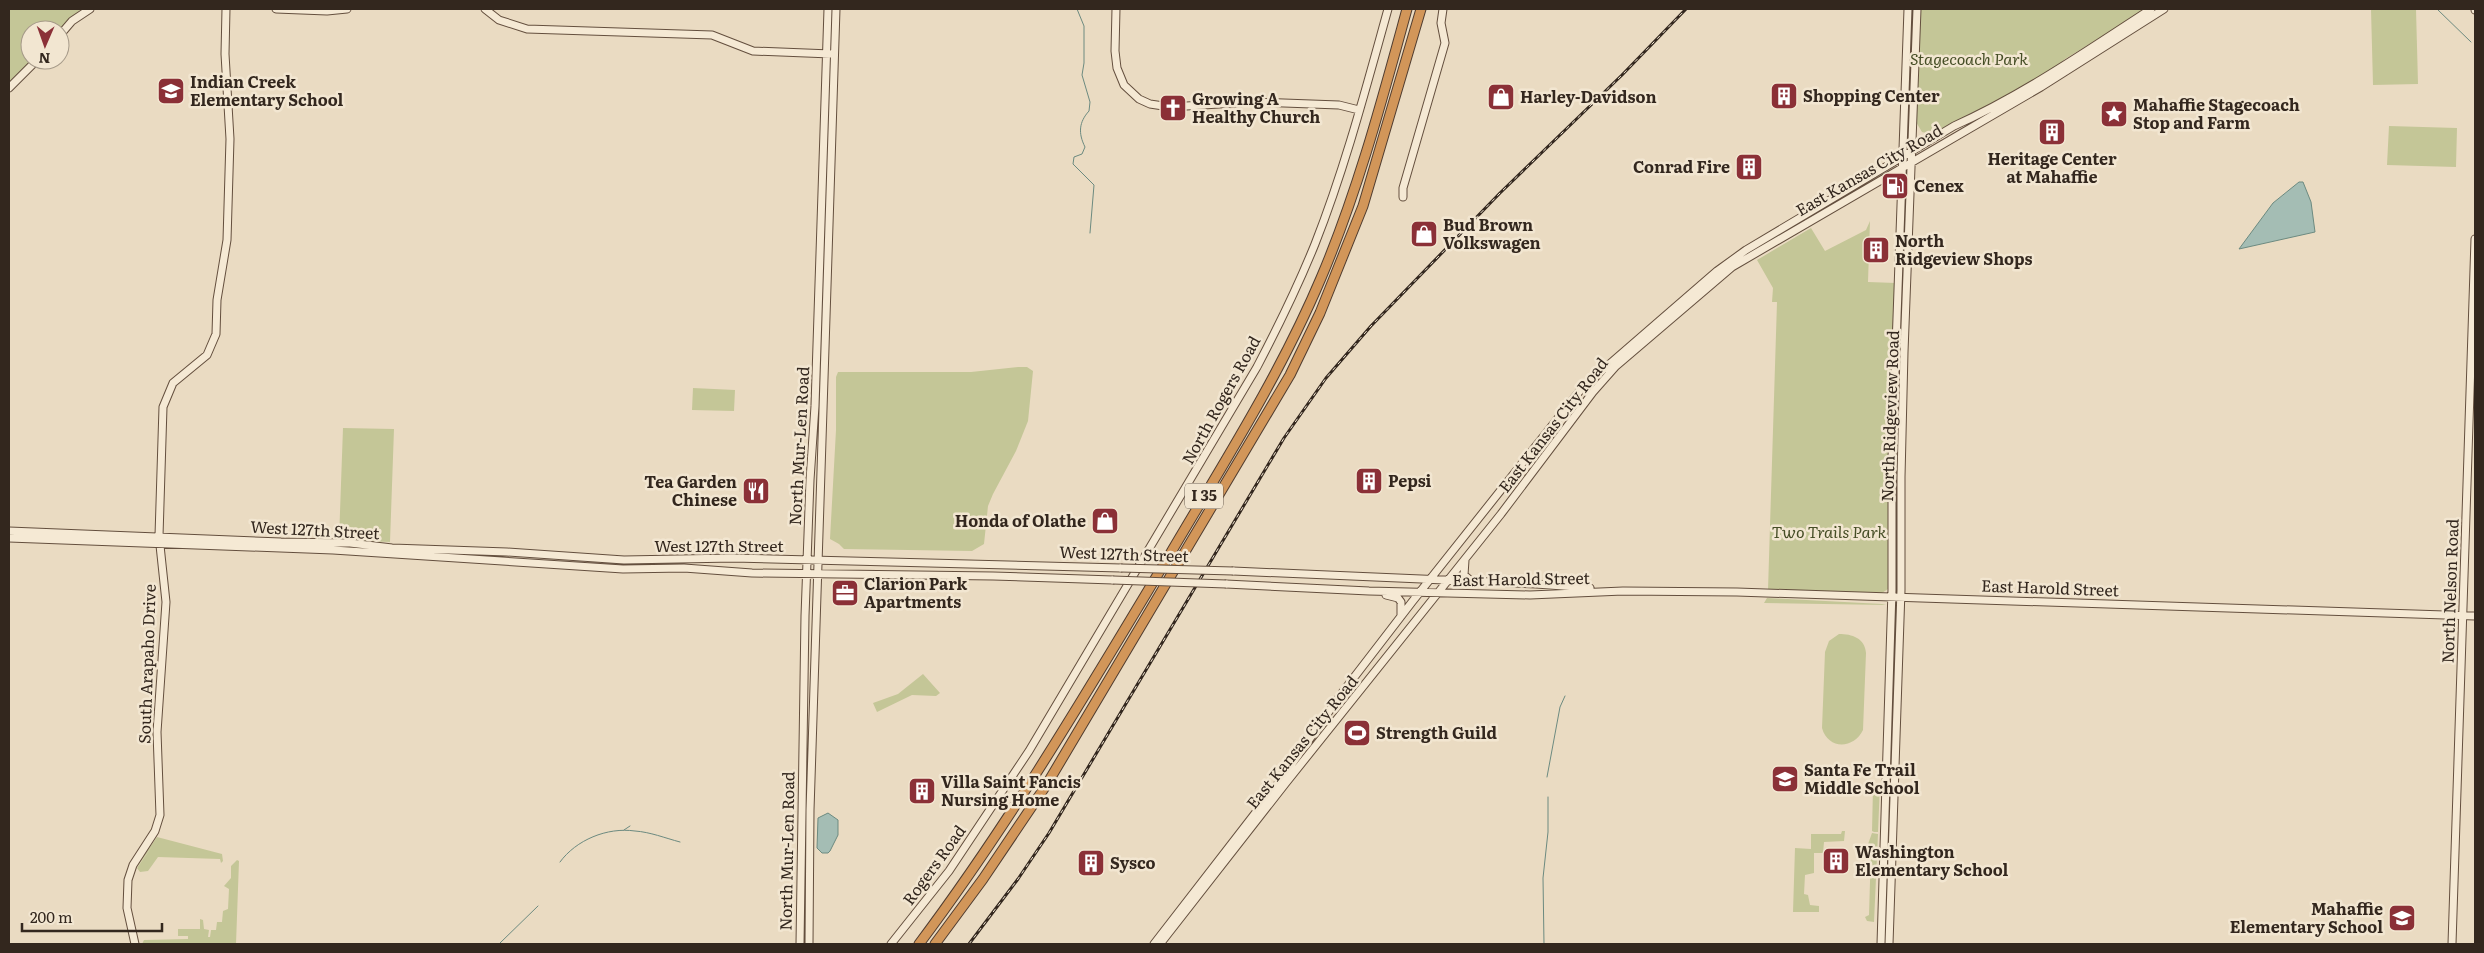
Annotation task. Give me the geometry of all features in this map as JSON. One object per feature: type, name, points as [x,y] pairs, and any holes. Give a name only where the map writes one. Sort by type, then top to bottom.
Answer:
[{"type":"highway","name":"I 35","points":[[919,944],[973,871],[1042,768],[1279,366],[1321,279],[1349,207],[1407,9]]},
{"type":"highway","name":"I 35","points":[[935,944],[1007,844],[1072,743],[1290,375],[1324,305],[1363,206],[1421,9]]},
{"type":"main road","points":[[70,23],[90,9]]},
{"type":"main road","name":"South Arapaho Drive","points":[[135,944],[127,908],[128,880],[133,865],[157,826],[160,816],[157,732],[166,602],[166,585],[159,545],[164,403],[178,378],[207,355],[216,334],[218,300],[227,240],[230,139],[225,54],[226,9]]},
{"type":"main road","points":[[276,9],[327,11],[347,9]]},
{"type":"main road","points":[[485,9],[499,20],[527,29],[712,35],[753,51],[835,55]]},
{"type":"main road","name":"North Mur-Len Road","points":[[800,944],[807,561],[816,406],[828,9]]},
{"type":"main road","name":"North Mur-Len Road","points":[[810,944],[810,810],[836,9]]},
{"type":"main road","points":[[1116,9],[1115,51],[1121,81],[1129,90],[1150,104],[1170,107],[1252,102],[1339,105],[1359,110]]},
{"type":"main road","name":"North Rogers Road","points":[[1014,775],[1221,430],[1287,308],[1315,243],[1334,191],[1388,9]]},
{"type":"main road","points":[[1402,197],[1445,43],[1440,23],[1443,9]]},
{"type":"main road","name":"North Ridgeview Road","points":[[1881,944],[1891,597],[1891,467],[1908,9]]},
{"type":"main road","name":"North Ridgeview Road","points":[[1889,944],[1901,597],[1901,467],[1917,9]]},
{"type":"main road","name":"East Kansas City Road","points":[[1154,944],[1280,781],[1342,693],[1400,617],[1590,380],[1729,261],[1903,155],[2066,64],[2151,9]]},
{"type":"main road","name":"East Kansas City Road","points":[[1160,944],[1284,784],[1447,582],[1593,392],[1616,366],[1732,267],[2041,87],[2164,9]]},
{"type":"main road","points":[[9,88],[27,70]]},
{"type":"main road","name":"North Nelson Road","points":[[2452,944],[2475,239]]},
{"type":"main road","name":"West 127th Street","points":[[9,531],[350,543],[392,548],[507,552],[590,559],[734,558],[807,561],[993,563],[1429,581]]},
{"type":"main road","name":"West 127th Street","points":[[9,538],[333,550],[583,568],[684,568],[807,574],[993,576],[1420,593]]},
{"type":"main road","points":[[1465,559],[1464,576],[1473,582]]},
{"type":"main road","name":"East Harold Street","points":[[1429,581],[1536,584],[1623,591],[1901,597],[2475,616]]},
{"type":"main road","points":[[1369,591],[1398,598],[1402,603],[1400,617]]},
{"type":"main road","name":"East Harold Street","points":[[1420,593],[1530,595],[1623,591]]},
{"type":"main road","name":"Rogers Road","points":[[891,944],[927,901],[1014,775]]},
{"type":"green space","points":[[9,9],[81,9],[69,20],[20,20],[20,70],[22,70],[9,83]]},
{"type":"green space","name":"Stagecoach Park","points":[[1920,9],[2147,9],[2065,59],[2056,67],[1978,112],[1930,134],[1922,132],[1916,122]]},
{"type":"green space","points":[[2371,9],[2416,9],[2418,84],[2373,85]]},
{"type":"green space","points":[[2389,126],[2457,128],[2456,167],[2387,165]]},
{"type":"green space","name":"Two Trails Park","points":[[1870,221],[1868,282],[1896,283],[1888,477],[1888,589],[1882,593],[1768,590],[1777,302],[1772,302],[1773,288],[1757,260],[1811,228],[1825,251],[1866,230]]},
{"type":"green space","points":[[1027,367],[1033,371],[1028,421],[1016,451],[988,506],[984,544],[972,551],[844,549],[830,539],[836,430],[836,377],[838,372],[971,372]]},
{"type":"green space","points":[[693,388],[735,390],[734,411],[692,410]]},
{"type":"green space","points":[[343,428],[394,429],[390,542],[339,540]]},
{"type":"green space","points":[[1767,598],[1882,604],[1886,605],[1764,603]]},
{"type":"green space","points":[[1839,634],[1849,635],[1860,640],[1866,653],[1863,730],[1854,741],[1848,744],[1835,743],[1830,740],[1822,728],[1825,652],[1829,641]]},
{"type":"green space","points":[[923,674],[940,693],[936,696],[912,695],[877,712],[873,703],[898,694]]},
{"type":"green space","points":[[1878,784],[1880,785],[1878,832],[1874,832],[1872,831],[1873,788]]},
{"type":"green space","points":[[1842,831],[1845,831],[1844,841],[1824,842],[1823,853],[1814,853],[1814,873],[1805,875],[1804,894],[1808,895],[1810,905],[1819,906],[1819,912],[1793,912],[1795,848],[1811,849],[1811,834],[1841,834]]},
{"type":"green space","points":[[1872,833],[1878,834],[1874,922],[1867,921],[1865,917],[1869,915],[1871,848],[1867,847]]},
{"type":"green space","points":[[157,837],[222,854],[223,861],[221,863],[220,859],[158,857],[148,871],[140,872],[137,868],[153,845],[137,867],[138,864]]},
{"type":"green space","points":[[237,860],[239,861],[236,944],[142,944],[144,940],[188,939],[188,936],[178,936],[178,929],[200,929],[200,919],[203,920],[204,929],[209,930],[208,937],[210,937],[211,930],[216,930],[217,922],[222,922],[223,911],[228,909],[229,889],[224,886],[231,878],[231,866]]},
{"type":"water","points":[[2299,182],[2303,182],[2311,202],[2315,232],[2239,249],[2273,203]]},
{"type":"water","points":[[828,813],[838,820],[838,835],[830,851],[822,853],[817,848],[818,818]]},
{"type":"waterway","points":[[1077,9],[1084,26],[1084,63],[1082,75],[1090,102],[1089,111],[1081,124],[1081,137],[1085,147],[1082,154],[1074,157],[1073,164],[1094,185],[1090,233]]},
{"type":"waterway","points":[[2437,9],[2471,42]]},
{"type":"waterway","points":[[1547,777],[1560,707],[1565,696]]},
{"type":"waterway","points":[[1544,944],[1543,878],[1548,832],[1548,797]]},
{"type":"waterway","points":[[624,830],[630,826]]},
{"type":"waterway","points":[[560,862],[583,841],[614,831],[641,832],[680,842]]},
{"type":"waterway","points":[[499,944],[538,906]]},
{"type":"railway","points":[[969,944],[1018,879],[1049,833],[1284,438],[1326,378],[1371,326],[1500,193],[1622,75],[1686,9]]},
{"type":"place","name":"Indian Creek Elementary School","points":[[171,91]]},
{"type":"place","name":"Shopping Center","points":[[1784,96]]},
{"type":"place","name":"Harley-Davidson","points":[[1501,97]]},
{"type":"place","name":"Growing A Healthy Church","points":[[1173,108]]},
{"type":"place","name":"Mahaffie Stagecoach Stop and Farm","points":[[2114,114]]},
{"type":"place","name":"Heritage Center at Mahaffie","points":[[2052,132]]},
{"type":"place","name":"Conrad Fire","points":[[1749,167]]},
{"type":"place","name":"Cenex","points":[[1895,186]]},
{"type":"place","name":"Bud Brown Volkswagen","points":[[1424,234]]},
{"type":"place","name":"North Ridgeview Shops","points":[[1876,250]]},
{"type":"place","name":"Pepsi","points":[[1369,481]]},
{"type":"place","name":"Tea Garden Chinese","points":[[756,491]]},
{"type":"place","name":"Honda of Olathe","points":[[1105,521]]},
{"type":"place","name":"Clarion Park Apartments","points":[[845,593]]},
{"type":"place","name":"Strength Guild","points":[[1357,733]]},
{"type":"place","name":"Santa Fe Trail Middle School","points":[[1785,779]]},
{"type":"place","name":"Villa Saint Fancis Nursing Home","points":[[922,791]]},
{"type":"place","name":"Washington Elementary School","points":[[1836,861]]},
{"type":"place","name":"Sysco","points":[[1091,863]]},
{"type":"place","name":"Mahaffie Elementary School","points":[[2402,918]]}]
